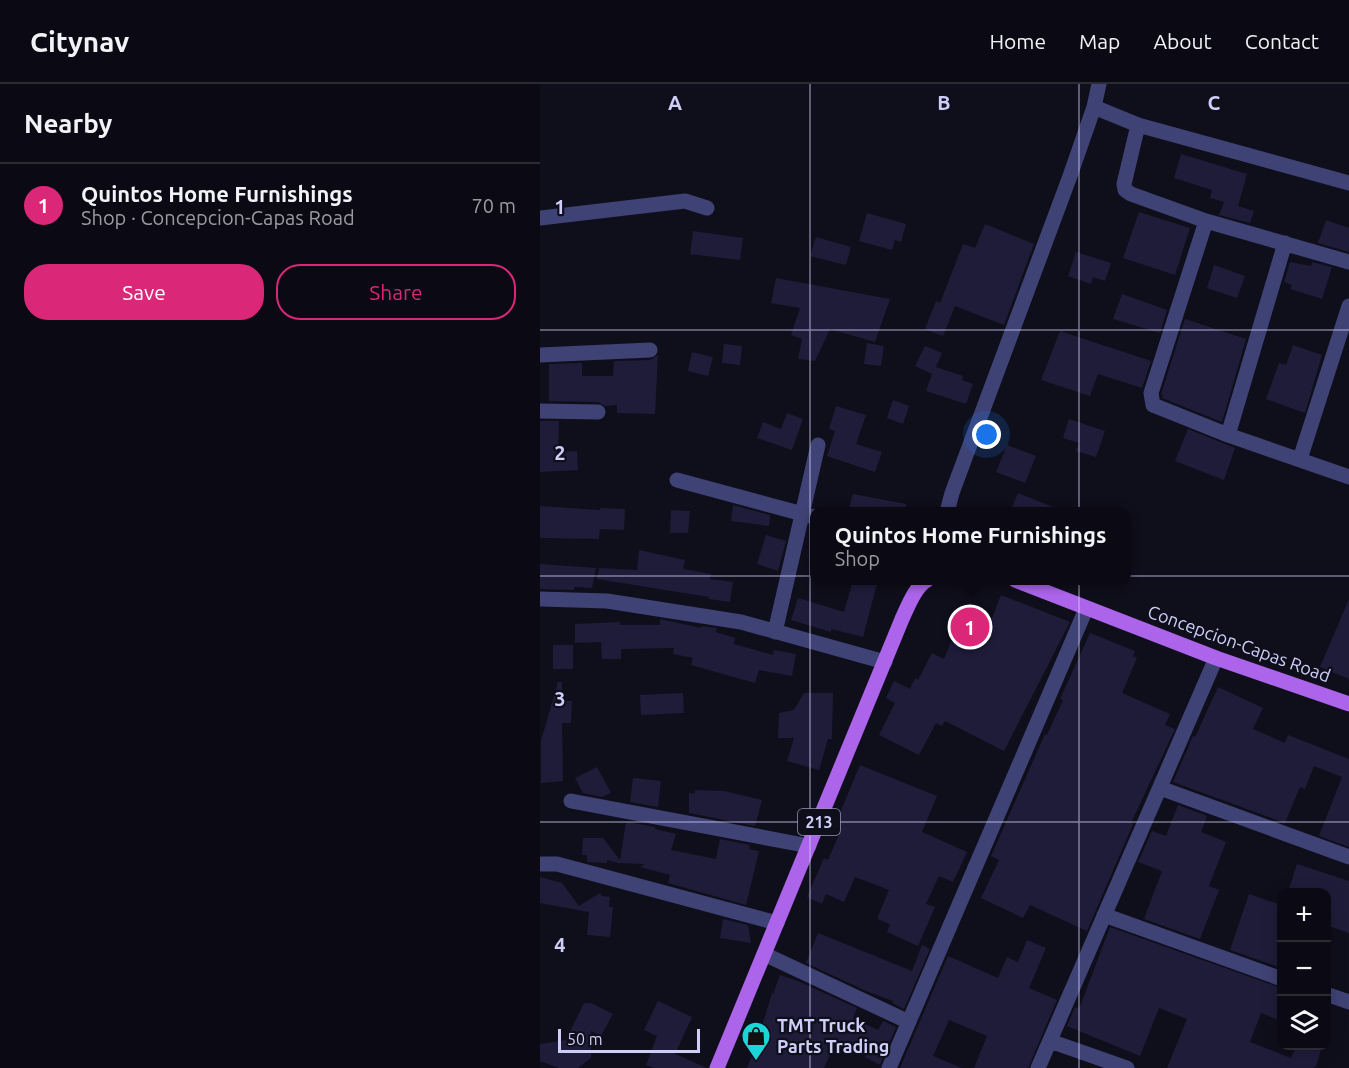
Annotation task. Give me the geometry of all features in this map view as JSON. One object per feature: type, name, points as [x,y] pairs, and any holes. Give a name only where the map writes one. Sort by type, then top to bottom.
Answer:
[{"type":"main road","name":"213","points":[[717,1068],[902,619],[921,585]]},
{"type":"main road","name":"Concepcion-Capas Road","points":[[1027,585],[1216,658],[1349,704]]},
{"type":"street","points":[[948,507],[1070,176],[1100,84]]},
{"type":"street","points":[[1094,107],[1138,125],[1349,183]]},
{"type":"street","points":[[1138,125],[1124,184],[1125,190],[1131,194],[1206,221],[1349,262]]},
{"type":"street","points":[[540,218],[686,201],[707,208]]},
{"type":"street","points":[[1206,221],[1151,393],[1153,405],[1228,435],[1349,477]]},
{"type":"street","points":[[1228,435],[1285,243]]},
{"type":"street","points":[[1300,459],[1349,306]]},
{"type":"street","points":[[540,355],[650,350]]},
{"type":"street","points":[[540,411],[598,412]]},
{"type":"street","points":[[775,632],[808,516],[818,446]]},
{"type":"street","points":[[677,480],[808,516]]},
{"type":"street","points":[[540,599],[607,601],[741,622],[885,662]]},
{"type":"street","points":[[890,1068],[1086,609]]},
{"type":"street","points":[[1038,1068],[1216,658]]},
{"type":"street","points":[[1160,788],[1349,857]]},
{"type":"street","points":[[571,801],[809,846]]},
{"type":"street","points":[[540,864],[557,864],[777,923]]},
{"type":"street","points":[[1104,915],[1277,977]]},
{"type":"street","points":[[764,954],[909,1022]]},
{"type":"street","points":[[1331,996],[1349,1002]]},
{"type":"street","points":[[1050,1041],[1127,1068]]},
{"type":"building","points":[[1181,154],[1247,174],[1238,206],[1254,211],[1250,223],[1219,215],[1224,202],[1210,198],[1212,190],[1174,178]]},
{"type":"building","points":[[1139,212],[1190,228],[1175,275],[1123,258]]},
{"type":"building","points":[[867,213],[906,224],[901,242],[895,240],[892,250],[859,241]]},
{"type":"building","points":[[1326,220],[1349,228],[1349,252],[1318,243]]},
{"type":"building","points":[[985,224],[1034,244],[1004,325],[955,306],[943,336],[925,329],[936,301],[940,303],[963,244],[975,248]]},
{"type":"building","points":[[693,231],[743,238],[740,260],[690,254]]},
{"type":"building","points":[[816,237],[851,247],[846,265],[810,256]]},
{"type":"building","points":[[1076,252],[1111,263],[1105,281],[1093,277],[1091,284],[1068,276]]},
{"type":"building","points":[[1290,262],[1311,266],[1312,262],[1332,267],[1322,299],[1290,289],[1292,285],[1284,282]]},
{"type":"building","points":[[1214,265],[1245,276],[1237,298],[1207,288]]},
{"type":"building","points":[[776,278],[890,299],[875,342],[830,329],[815,361],[798,359],[802,339],[791,335],[800,308],[771,303]]},
{"type":"building","points":[[1122,294],[1167,310],[1160,333],[1113,319]]},
{"type":"building","points":[[1185,319],[1246,339],[1222,422],[1162,398],[1161,394]]},
{"type":"building","points":[[1060,331],[1151,361],[1142,388],[1098,374],[1090,396],[1041,380]]},
{"type":"building","points":[[867,343],[884,346],[881,366],[864,364]]},
{"type":"building","points":[[724,344],[742,346],[740,365],[722,363]]},
{"type":"building","points":[[1293,345],[1322,355],[1305,413],[1266,399],[1279,363],[1286,365]]},
{"type":"building","points":[[925,346],[942,353],[936,367],[963,376],[962,380],[973,384],[966,404],[926,391],[932,374],[915,366]]},
{"type":"building","points":[[692,352],[713,357],[708,376],[688,371]]},
{"type":"building","points":[[658,355],[655,414],[617,413],[617,405],[605,406],[598,402],[549,401],[549,364],[582,363],[582,376],[613,376],[614,361],[650,360]]},
{"type":"building","points":[[893,400],[909,406],[903,424],[887,418]]},
{"type":"building","points":[[836,406],[866,415],[856,444],[882,452],[875,472],[827,456],[835,431],[829,429]]},
{"type":"building","points":[[787,413],[803,419],[792,450],[757,438],[763,422],[781,429]]},
{"type":"building","points":[[1069,419],[1105,431],[1096,457],[1076,451],[1079,443],[1063,438]]},
{"type":"building","points":[[540,421],[559,421],[558,452],[577,451],[578,470],[540,472]]},
{"type":"building","points":[[1188,429],[1235,448],[1224,480],[1175,461]]},
{"type":"building","points":[[1007,445],[1036,456],[1025,483],[996,472]]},
{"type":"building","points":[[1018,493],[1053,507],[1012,507]]},
{"type":"building","points":[[853,494],[906,504],[906,507],[849,507]]},
{"type":"building","points":[[733,505],[770,515],[769,526],[731,521]]},
{"type":"building","points":[[540,506],[600,510],[600,508],[625,509],[624,530],[600,529],[599,539],[540,538]]},
{"type":"building","points":[[671,510],[690,511],[688,533],[670,533]]},
{"type":"building","points":[[766,535],[786,541],[778,571],[757,564]]},
{"type":"building","points":[[639,550],[685,560],[683,569],[711,574],[710,579],[733,582],[730,602],[597,579],[599,568],[637,570]]},
{"type":"building","points":[[540,564],[596,568],[592,588],[540,589]]},
{"type":"building","points":[[852,585],[877,585],[863,637],[831,629],[831,632],[791,620],[798,598],[844,612]]},
{"type":"building","points":[[1001,595],[1070,622],[1004,751],[945,721],[942,726],[936,723],[919,755],[879,735],[895,703],[886,698],[894,681],[910,689],[915,678],[918,680],[932,653],[944,659],[963,612],[990,623]]},
{"type":"building","points":[[1349,599],[1349,679],[1320,667]]},
{"type":"building","points":[[660,619],[701,628],[701,626],[717,628],[716,632],[735,638],[734,644],[773,655],[774,650],[796,654],[792,676],[759,670],[755,683],[691,665],[693,658],[673,654],[674,648],[621,649],[621,659],[602,659],[601,642],[575,643],[575,624],[620,622],[620,625],[660,625]]},
{"type":"building","points":[[1090,633],[1135,651],[1133,656],[1137,658],[1122,693],[1170,714],[1165,725],[1175,729],[1131,823],[1133,824],[1087,931],[1030,905],[1023,918],[981,898],[999,860],[991,856],[1045,734],[1047,735],[1063,700],[1060,699]]},
{"type":"building","points":[[553,645],[573,645],[573,669],[553,669]]},
{"type":"building","points":[[558,682],[562,682],[562,701],[572,701],[571,723],[562,723],[563,781],[541,783],[541,741]]},
{"type":"building","points":[[1218,687],[1263,708],[1253,729],[1285,743],[1288,735],[1349,759],[1349,847],[1319,836],[1342,777],[1314,766],[1305,789],[1300,787],[1285,823],[1173,782]]},
{"type":"building","points":[[683,693],[684,713],[641,715],[640,695]]},
{"type":"building","points":[[804,693],[833,693],[832,739],[828,739],[819,770],[787,761],[794,738],[778,738],[779,713],[794,710]]},
{"type":"building","points":[[860,765],[937,796],[922,832],[967,852],[953,882],[939,876],[926,904],[935,907],[918,946],[887,932],[890,924],[877,919],[889,890],[855,877],[844,902],[826,894],[822,904],[807,897],[824,858],[828,860],[841,830],[834,827]]},
{"type":"building","points":[[597,767],[611,793],[602,797],[583,793],[575,778]]},
{"type":"building","points":[[633,778],[661,781],[658,807],[630,802]]},
{"type":"building","points":[[695,790],[724,791],[762,800],[755,826],[689,813],[689,793],[694,794]]},
{"type":"building","points":[[1178,805],[1207,816],[1201,832],[1226,842],[1209,886],[1219,890],[1200,939],[1144,919],[1162,871],[1138,862],[1152,831],[1166,836]]},
{"type":"building","points":[[626,822],[627,824],[627,822],[655,827],[655,829],[676,834],[671,850],[716,859],[720,839],[750,845],[749,849],[759,851],[746,905],[668,883],[670,875],[640,867],[645,864],[607,860],[607,863],[587,862],[587,855],[582,855],[583,838],[603,838],[620,860]]},
{"type":"building","points":[[1297,864],[1349,881],[1349,933],[1331,927],[1331,888],[1289,888]]},
{"type":"building","points":[[540,877],[562,883],[579,906],[600,893],[602,896],[610,897],[609,907],[613,907],[610,937],[587,935],[589,912],[540,903]]},
{"type":"building","points":[[1249,894],[1277,904],[1277,967],[1230,950]]},
{"type":"building","points":[[723,919],[748,925],[751,943],[720,938]]},
{"type":"building","points":[[1110,927],[1277,987],[1277,1019],[1261,1013],[1250,1042],[1291,1058],[1294,1050],[1321,1050],[1316,1066],[1313,1068],[1167,1068],[1187,1019],[1159,1008],[1140,1056],[1067,1026],[1075,1007],[1079,1009]]},
{"type":"building","points":[[818,933],[912,971],[922,945],[930,949],[904,1009],[892,1003],[893,1001],[806,963]]},
{"type":"building","points":[[1027,940],[1046,948],[1029,988],[1057,1000],[1028,1068],[974,1068],[987,1036],[949,1020],[933,1056],[962,1068],[900,1068],[948,956],[998,978],[1007,957],[1018,962]]},
{"type":"building","points":[[780,975],[857,1008],[853,1018],[878,1030],[883,1021],[896,1027],[880,1065],[865,1057],[866,1055],[836,1041],[824,1068],[747,1068]]},
{"type":"building","points":[[658,1001],[692,1017],[675,1054],[707,1068],[655,1068],[646,1065],[657,1036],[644,1030]]},
{"type":"building","points":[[584,1003],[591,1003],[613,1014],[601,1036],[591,1031],[591,1058],[578,1068],[559,1068],[540,1061],[540,1044],[566,1040]]},
{"type":"place","name":"Quintos Home Furnishings","points":[[970,627]]},
{"type":"place","name":"TMT Truck Parts Trading","points":[[756,1062]]}]
